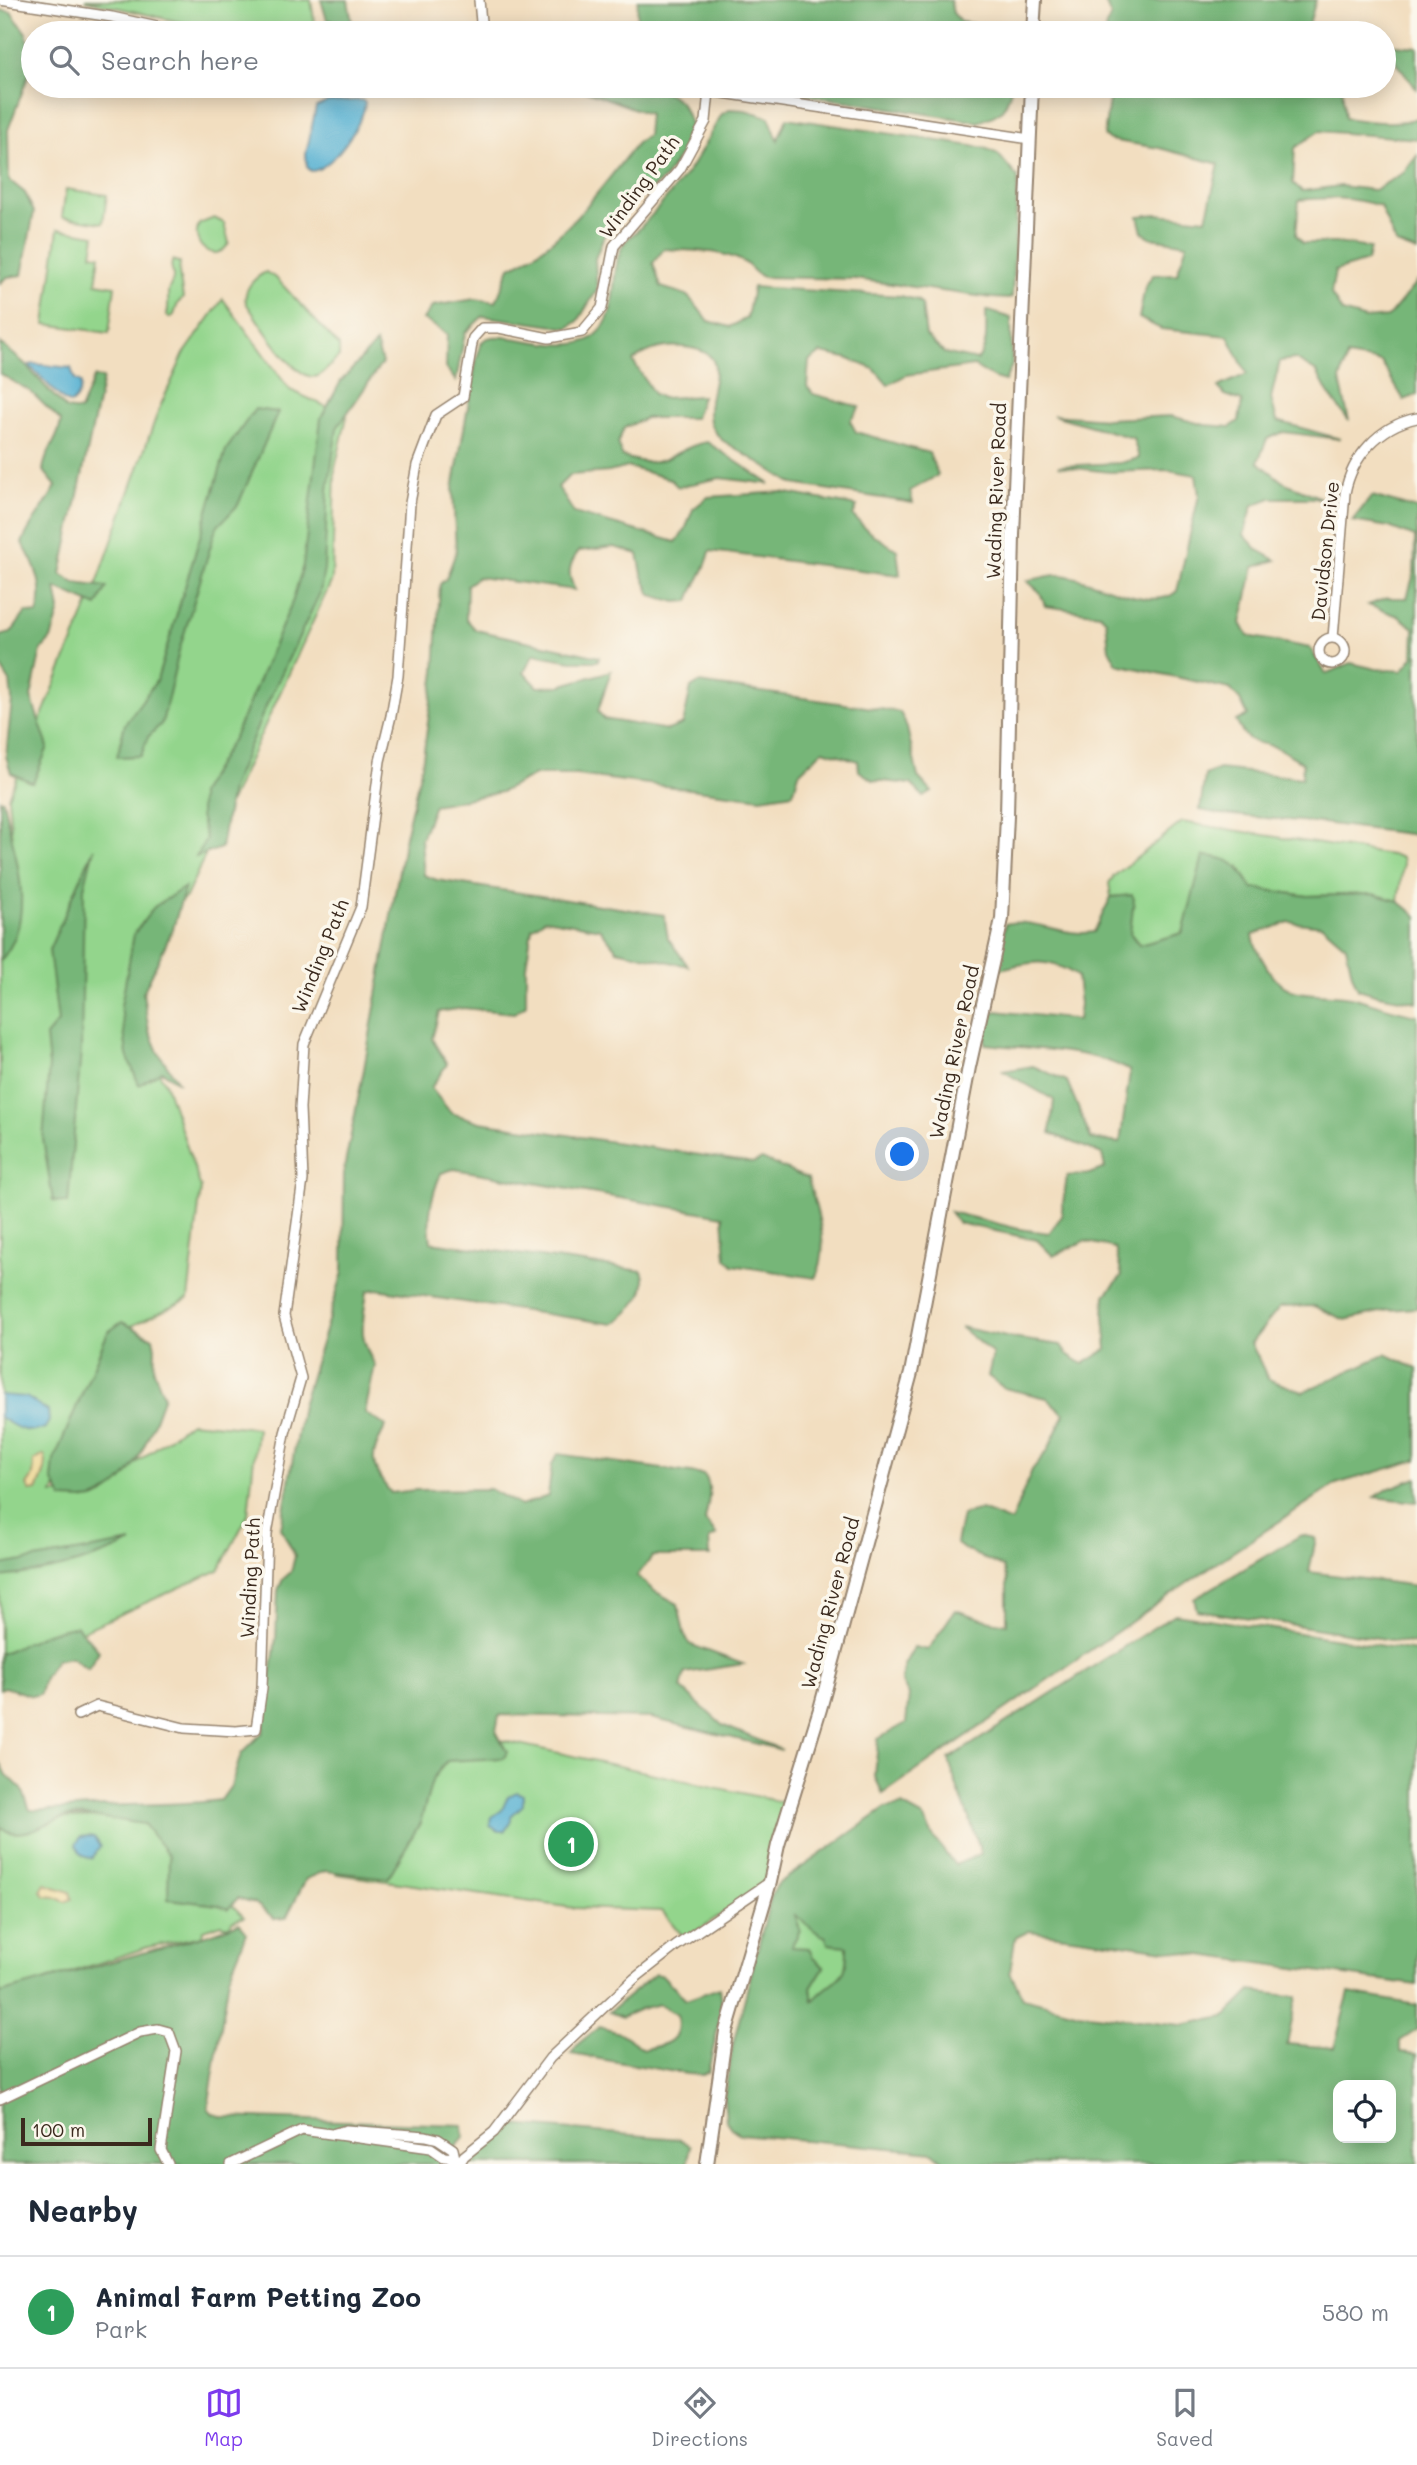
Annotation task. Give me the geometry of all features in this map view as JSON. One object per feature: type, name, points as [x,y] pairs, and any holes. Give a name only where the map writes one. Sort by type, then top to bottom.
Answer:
[{"type":"main road","points":[[1034,21],[1035,0]]},
{"type":"main road","name":"Wading River Road","points":[[707,2164],[726,2031],[778,1845],[827,1685],[911,1373],[969,1067],[1002,919],[1013,535],[1032,98]]},
{"type":"street","points":[[0,0],[130,21]]},
{"type":"street","points":[[479,0],[481,21]]},
{"type":"street","name":"Winding Path","points":[[78,1715],[97,1706],[184,1728],[236,1731],[256,1729],[262,1688],[267,1534],[285,1433],[301,1378],[284,1316],[303,1180],[300,1108],[304,1044],[361,907],[380,761],[398,676],[410,503],[417,465],[436,415],[463,397],[473,338],[482,328],[499,328],[548,338],[582,332],[602,308],[614,246],[680,169],[706,121],[708,98]]},
{"type":"street","points":[[756,98],[1030,139]]},
{"type":"street","name":"Davidson Drive","points":[[1333,638],[1345,494],[1349,476],[1359,457],[1382,434],[1417,418]]},
{"type":"street","points":[[458,2161],[494,2132],[550,2058],[634,1979],[676,1946],[769,1882]]},
{"type":"street","points":[[0,2099],[140,2032],[158,2029],[169,2032],[176,2051],[162,2150],[168,2164]]},
{"type":"street","points":[[231,2164],[302,2130],[431,2148],[444,2157],[458,2161]]},
{"type":"street","points":[[334,2133],[346,2130],[438,2139],[453,2149],[458,2161]]},
{"type":"street","points":[[395,2145],[396,2134]]},
{"type":"green space","points":[[85,0],[311,0],[314,21],[175,21]]},
{"type":"green space","points":[[321,0],[348,0],[352,21],[327,20]]},
{"type":"green space","points":[[638,0],[950,0],[953,13],[960,21],[633,21],[637,17]]},
{"type":"green space","points":[[1104,0],[1316,0],[1310,21],[1108,21],[1111,16]]},
{"type":"green space","points":[[0,10],[11,12],[21,26],[21,95],[8,130],[9,180],[25,193],[34,212],[22,275],[7,277],[0,283]]},
{"type":"green space","points":[[1396,45],[1417,47],[1417,89],[1396,62]]},
{"type":"green space","points":[[606,98],[675,98],[685,110],[691,126],[683,150],[665,178],[616,217],[603,238],[595,259],[597,290],[578,321],[568,328],[483,316],[465,333],[456,381],[446,368],[447,334],[423,319],[433,306],[475,299],[496,302],[510,267],[548,245],[564,230],[637,143],[647,135],[649,114]]},
{"type":"green space","points":[[827,98],[1008,98],[1002,110],[978,122]]},
{"type":"green space","points":[[1109,98],[1343,98],[1345,118],[1391,122],[1417,118],[1417,139],[1319,131],[1295,148],[1293,183],[1302,191],[1340,186],[1374,190],[1403,173],[1417,155],[1417,252],[1396,244],[1380,206],[1350,199],[1299,200],[1296,235],[1303,243],[1337,243],[1370,248],[1367,261],[1335,271],[1331,294],[1342,312],[1366,319],[1388,317],[1417,282],[1417,395],[1404,400],[1381,362],[1347,356],[1340,380],[1349,421],[1328,393],[1317,372],[1295,359],[1280,361],[1271,398],[1277,421],[1340,439],[1283,432],[1267,439],[1258,462],[1283,482],[1321,498],[1271,498],[1253,505],[1244,535],[1258,550],[1276,560],[1254,567],[1241,623],[1248,636],[1310,648],[1326,674],[1351,663],[1402,671],[1413,657],[1414,628],[1398,616],[1368,605],[1387,598],[1407,598],[1414,573],[1415,537],[1389,527],[1352,521],[1372,496],[1417,509],[1417,835],[1200,810],[1205,775],[1219,769],[1302,778],[1303,763],[1280,749],[1254,741],[1243,733],[1236,721],[1248,716],[1240,700],[1230,689],[1117,664],[1109,649],[1106,620],[1100,614],[1045,606],[1040,592],[1027,581],[1060,575],[1137,597],[1166,597],[1177,591],[1199,495],[1196,475],[1168,470],[1110,472],[1058,466],[1120,463],[1139,458],[1133,438],[1053,415],[1107,419],[1171,416],[1205,425],[1230,427],[1239,421],[1242,401],[1225,395],[1218,387],[1247,374],[1228,336],[1161,329],[1139,318],[1145,287],[1153,275],[1177,274],[1187,244],[1152,238],[1142,232],[1138,216],[1157,214],[1206,219],[1219,164],[1159,148],[1110,140],[1104,136]]},
{"type":"green space","points":[[731,109],[769,117],[778,140],[787,118],[985,148],[998,154],[1018,178],[1012,297],[992,298],[855,279],[763,277],[745,263],[723,254],[664,249],[653,263],[661,287],[687,295],[709,321],[730,327],[747,318],[753,287],[901,296],[917,300],[922,305],[926,336],[944,353],[977,360],[985,343],[986,310],[1011,318],[1012,365],[1005,381],[974,366],[906,375],[888,385],[874,369],[846,358],[821,353],[809,361],[807,386],[813,394],[860,407],[850,421],[856,432],[929,453],[938,475],[910,491],[913,503],[793,484],[722,440],[713,429],[709,409],[715,374],[710,356],[700,350],[683,347],[650,351],[633,361],[654,394],[662,398],[702,396],[695,418],[646,418],[624,428],[618,443],[622,456],[637,461],[659,461],[707,442],[770,484],[720,478],[678,487],[670,479],[628,467],[609,472],[570,475],[558,487],[574,513],[676,542],[685,530],[693,509],[708,497],[782,492],[857,506],[853,516],[869,532],[897,550],[900,575],[710,551],[689,601],[676,602],[651,595],[642,574],[638,554],[614,547],[579,551],[570,570],[575,590],[478,577],[467,585],[466,619],[476,630],[599,657],[598,661],[571,661],[534,654],[524,672],[538,687],[559,686],[611,671],[598,711],[604,719],[668,730],[683,724],[691,688],[699,683],[900,712],[907,728],[918,777],[932,792],[924,797],[911,784],[873,780],[859,771],[858,761],[823,750],[799,773],[793,793],[761,798],[576,775],[535,775],[501,792],[434,805],[421,839],[424,875],[437,880],[664,915],[668,938],[688,966],[617,950],[600,929],[545,919],[532,928],[526,966],[526,1005],[514,1013],[463,1008],[439,1012],[432,1039],[447,1064],[431,1088],[451,1113],[480,1122],[753,1163],[762,1159],[808,1179],[821,1229],[820,1266],[815,1278],[733,1265],[726,1258],[723,1216],[454,1169],[441,1173],[431,1207],[431,1242],[642,1271],[644,1287],[632,1308],[613,1324],[376,1289],[367,1291],[364,1337],[375,1365],[365,1413],[386,1426],[374,1453],[374,1461],[375,1468],[391,1493],[490,1489],[521,1506],[548,1496],[552,1464],[558,1454],[704,1475],[709,1485],[705,1521],[717,1535],[709,1539],[710,1556],[653,1556],[637,1576],[654,1591],[678,1604],[689,1644],[743,1664],[685,1673],[681,1688],[722,1725],[782,1750],[651,1718],[499,1715],[496,1731],[507,1752],[504,1758],[447,1761],[433,1778],[420,1823],[388,1878],[325,1871],[306,1879],[286,1918],[275,1919],[255,1903],[238,1898],[228,1909],[218,1905],[168,1899],[169,1856],[144,1824],[73,1816],[19,1833],[0,1828],[0,1763],[6,1774],[22,1789],[30,1810],[221,1800],[231,1786],[241,1754],[263,1732],[276,1638],[278,1590],[283,1579],[291,1572],[295,1556],[281,1528],[302,1405],[343,1272],[344,1169],[405,836],[422,765],[435,672],[440,584],[446,579],[456,552],[453,489],[477,357],[482,342],[489,338],[567,345],[595,336],[609,316],[616,268],[623,245],[678,185],[722,114]]},
{"type":"green space","points":[[66,189],[107,195],[103,223],[62,217]]},
{"type":"green space","points":[[214,218],[224,223],[229,243],[224,250],[211,253],[201,245],[197,232],[199,224]]},
{"type":"green space","points":[[58,229],[95,235],[92,254],[100,255],[96,283],[115,286],[109,333],[45,324]]},
{"type":"green space","points":[[173,260],[180,263],[183,298],[170,318],[167,316],[168,293],[173,278]]},
{"type":"green space","points":[[266,272],[277,279],[339,346],[339,357],[318,376],[309,376],[288,361],[246,303],[250,284]]},
{"type":"green space","points":[[223,299],[290,390],[347,416],[335,468],[332,580],[186,897],[142,933],[126,1026],[165,1082],[201,1188],[188,1299],[123,1330],[53,1494],[99,1491],[190,1422],[257,1428],[248,1515],[219,1570],[0,1668],[0,927],[17,894],[8,797],[95,589],[159,409],[184,354]]},
{"type":"green space","points":[[0,343],[24,363],[66,409],[80,411],[94,377],[103,378],[61,574],[75,583],[107,587],[97,606],[56,588],[60,610],[51,639],[41,650],[31,697],[48,747],[33,783],[11,773],[6,756],[12,700],[10,682],[0,666],[0,636],[11,633],[26,612],[37,614],[40,604],[38,577],[22,543],[56,486],[43,470],[61,421],[30,391],[0,374]]},
{"type":"green space","points":[[376,343],[382,363],[337,428],[328,490],[324,569],[320,593],[267,704],[231,789],[221,848],[196,857],[206,839],[200,816],[200,793],[234,737],[293,600],[303,565],[321,418],[341,381]]},
{"type":"green space","points":[[255,409],[278,412],[238,505],[216,528],[179,651],[162,723],[148,737],[141,756],[117,757],[125,724],[157,680],[226,450]]},
{"type":"green space","points":[[0,799],[3,800],[17,862],[21,904],[19,924],[12,944],[0,961]]},
{"type":"green space","points":[[1182,822],[1397,856],[1402,858],[1403,865],[1398,901],[1373,894],[1308,896],[1252,888],[1239,866],[1188,915],[1183,933],[1140,945],[1130,933],[1132,895],[1111,897],[1109,883],[1114,876]]},
{"type":"green space","points":[[94,848],[84,888],[81,1050],[68,1203],[53,1201],[43,1139],[49,1066],[46,1036],[58,1022],[49,950]]},
{"type":"green space","points":[[1203,856],[1228,860],[1243,873],[1252,888],[1308,896],[1373,894],[1398,901],[1417,916],[1417,1002],[1358,989],[1346,946],[1323,926],[1289,922],[1253,935],[1273,977],[1293,990],[1355,998],[1417,1015],[1417,1308],[1389,1310],[1345,1320],[1314,1306],[1280,1307],[1251,1343],[1268,1379],[1303,1392],[1386,1354],[1417,1369],[1417,1460],[1336,1484],[1206,1570],[883,1794],[875,1777],[878,1739],[906,1723],[909,1695],[901,1681],[904,1665],[914,1647],[928,1650],[955,1610],[1007,1624],[1007,1580],[1003,1567],[965,1550],[956,1543],[962,1515],[981,1510],[1011,1522],[1032,1470],[1048,1450],[1064,1414],[1047,1398],[1004,1388],[988,1376],[993,1354],[960,1327],[1061,1345],[1067,1354],[1083,1364],[1107,1349],[1105,1295],[1122,1276],[1115,1248],[1084,1241],[1053,1256],[1037,1240],[958,1223],[950,1212],[1019,1229],[1049,1233],[1061,1217],[1067,1176],[1089,1174],[1105,1168],[1102,1154],[1050,1133],[1054,1100],[1003,1071],[1033,1066],[1067,1081],[1091,1139],[1120,1143],[1130,1071],[1098,1058],[1079,1054],[985,1044],[987,1018],[996,1011],[1078,1020],[1080,1004],[1077,976],[1057,966],[1038,962],[997,970],[1005,924],[1027,923],[1072,932],[1094,932],[1111,897],[1132,895],[1134,899],[1130,933],[1139,945],[1183,933]]},
{"type":"green space","points":[[185,887],[173,929],[143,993],[149,1031],[158,1052],[179,1083],[162,1071],[139,1085],[127,1055],[121,1006],[134,934],[154,907]]},
{"type":"green space","points":[[122,1322],[153,1338],[154,1371],[164,1396],[140,1455],[122,1480],[96,1498],[63,1499],[52,1480],[54,1460],[108,1332]]},
{"type":"green space","points":[[1417,1478],[1417,1502],[1375,1497],[1390,1488]]},
{"type":"green space","points":[[1301,1535],[1316,1538],[1309,1572],[1417,1586],[1417,1644],[1197,1610],[1194,1599]]},
{"type":"green space","points":[[132,1542],[68,1566],[0,1577],[0,1565]]},
{"type":"green space","points":[[1175,1614],[1417,1651],[1417,1985],[1029,1931],[1015,1938],[1010,1972],[1023,1998],[1079,2013],[1181,2025],[1225,2017],[1251,1991],[1297,1997],[1287,2044],[1334,2048],[1349,1993],[1417,2005],[1417,2030],[1400,2041],[1400,2052],[1417,2054],[1417,2164],[947,2164],[933,2152],[740,2134],[731,2128],[726,2121],[724,2098],[733,2044],[772,1893],[778,1884],[886,1808],[902,1805],[922,1816],[936,1841],[955,1865],[981,1854],[949,1759]],"holes":[[[795,1915],[826,1937],[828,1944],[847,1946],[847,1959],[838,1979],[813,2001],[811,1988],[824,1967],[813,1958],[809,1948],[791,1947],[800,1930]]]},
{"type":"green space","points":[[77,1626],[99,1651],[88,1669],[71,1657],[56,1660],[44,1678],[40,1694],[32,1696],[5,1687],[0,1689],[0,1654],[50,1632]]},
{"type":"green space","points":[[450,1729],[791,1804],[770,1881],[685,1939],[662,1911],[574,1908],[337,1874]]},
{"type":"green space","points":[[143,1816],[244,1917],[232,1921],[230,1926],[222,1924],[203,1930],[202,1936],[148,1947],[0,1993],[0,1820]]},
{"type":"green space","points":[[794,1914],[826,1937],[847,1946],[847,1959],[842,1974],[813,2002],[811,1988],[824,1967],[791,1947],[800,1930]]},
{"type":"green space","points":[[239,1923],[247,1933],[229,1977],[208,2108],[213,2114],[223,2117],[463,2125],[464,2138],[441,2164],[0,2164],[0,1993],[210,1934]]},
{"type":"green space","points":[[655,1974],[663,1976],[686,2000],[719,1988],[722,2009],[708,2072],[702,2075],[687,2074],[571,2054],[578,2044],[599,2027],[620,2033],[644,2049],[671,2041],[677,2031],[677,2015],[659,2004],[622,2017],[609,2012]]},
{"type":"green space","points":[[513,2125],[680,2139],[691,2146],[687,2164],[472,2164],[498,2136]]},
{"type":"sand","points":[[44,1455],[46,1463],[43,1477],[37,1490],[30,1491],[27,1485],[33,1476],[34,1461]]},
{"type":"sand","points":[[45,1884],[70,1892],[72,1899],[65,1902],[45,1896],[41,1891]]},
{"type":"water","points":[[362,100],[365,103],[363,111],[353,133],[328,163],[311,171],[307,167],[306,154],[316,107],[327,102]]},
{"type":"water","points":[[29,365],[71,368],[75,380],[81,383],[80,392],[71,404],[64,401]]},
{"type":"water","points":[[0,1395],[26,1397],[48,1411],[49,1421],[45,1428],[27,1431],[0,1417]]},
{"type":"water","points":[[517,1792],[523,1795],[523,1805],[511,1816],[505,1831],[490,1826],[492,1817],[502,1810],[508,1796]]},
{"type":"water","points":[[81,1837],[94,1837],[100,1847],[92,1858],[83,1856],[76,1844]]},
{"type":"place","name":"Animal Farm Petting Zoo","points":[[571,1844]]}]
